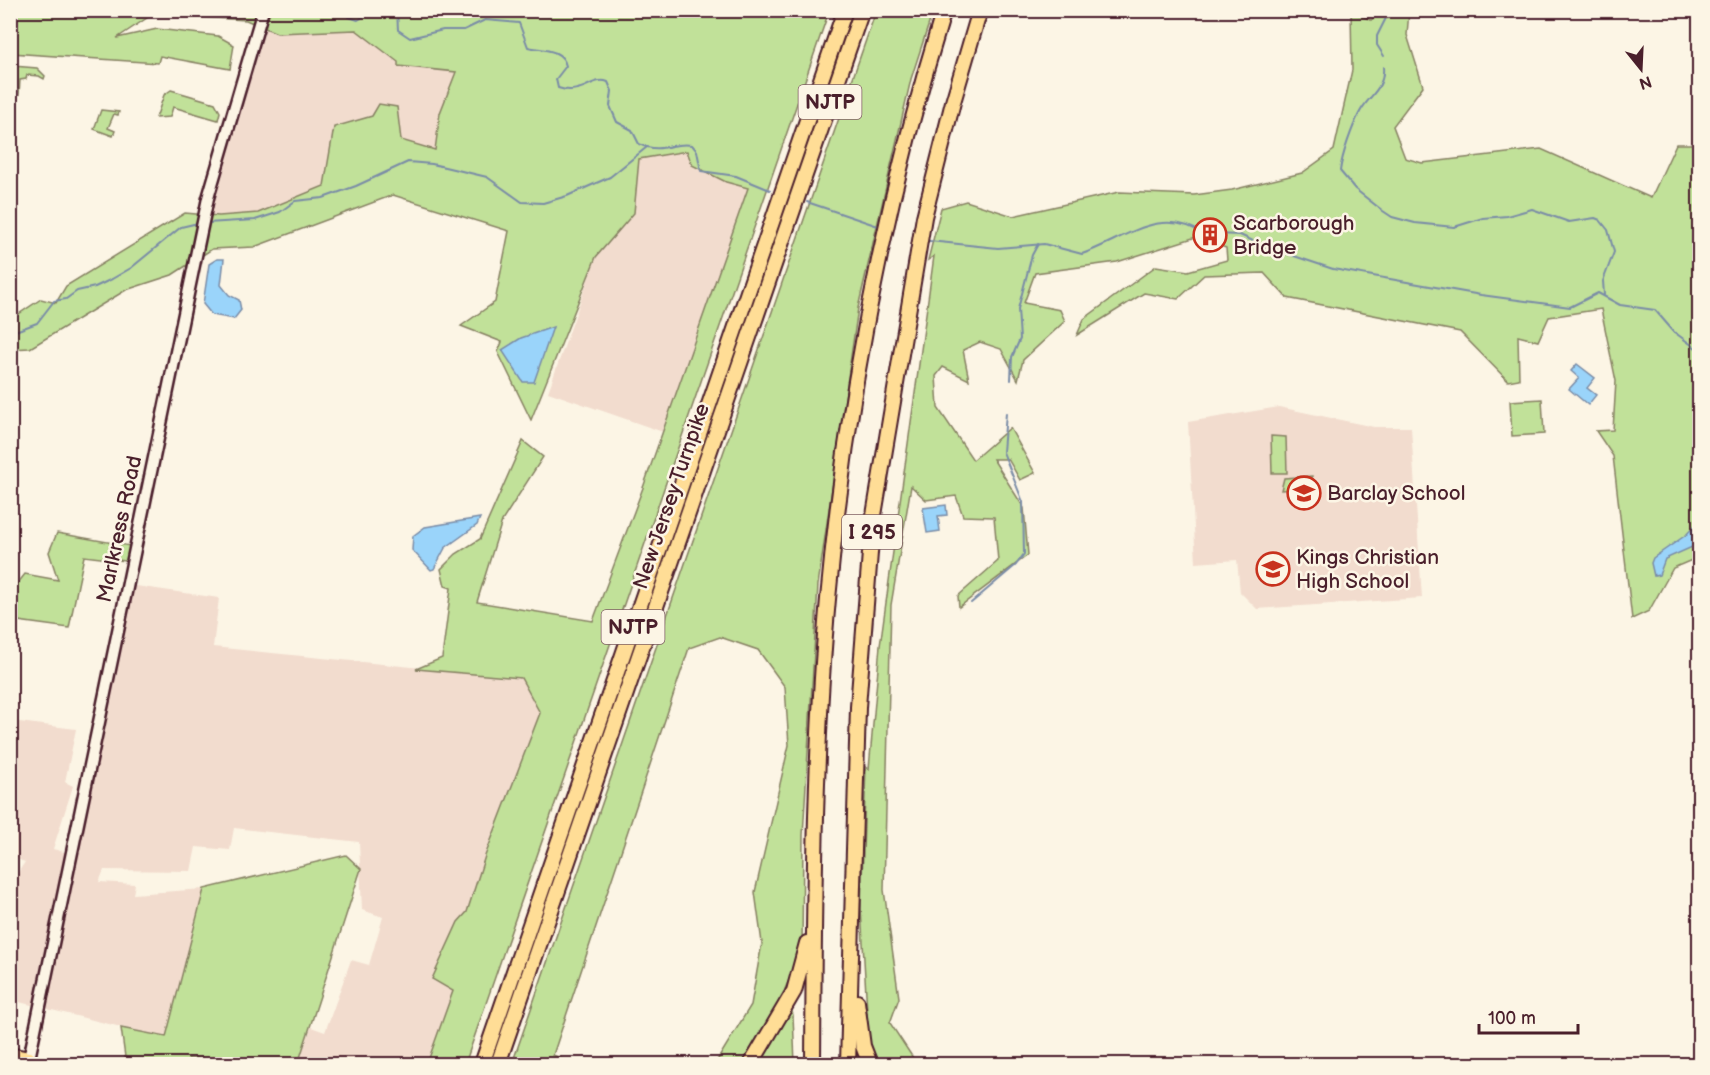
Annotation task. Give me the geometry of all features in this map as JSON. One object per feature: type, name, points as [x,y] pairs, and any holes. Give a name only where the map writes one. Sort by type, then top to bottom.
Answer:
[{"type":"highway","name":"New Jersey Turnpike","points":[[482,1065],[845,10]]},
{"type":"highway","name":"New Jersey Turnpike","points":[[498,1065],[862,10]]},
{"type":"highway","name":"I 295","points":[[813,1065],[820,704],[828,598],[840,490],[879,263],[906,145],[944,10]]},
{"type":"highway","name":"I 295","points":[[848,1065],[858,707],[872,527],[903,329],[924,217],[953,102],[980,10]]},
{"type":"highway","points":[[851,899],[858,1018],[863,1046],[870,1065]]},
{"type":"highway","points":[[751,1065],[789,1002],[801,975],[815,900]]},
{"type":"highway","points":[[10,1055],[29,1059]]},
{"type":"street","name":"Marlkress Road","points":[[29,1059],[206,209],[236,97],[263,10]]},
{"type":"shaded area","points":[[259,26],[277,33],[356,30],[399,62],[398,66],[456,72],[440,113],[436,150],[401,140],[397,107],[334,127],[325,186],[258,213],[219,216],[206,213]]},
{"type":"shaded area","points":[[687,151],[726,182],[748,188],[663,432],[548,392],[596,257],[634,213],[639,159]]},
{"type":"shaded area","name":"Barclay School","points":[[1279,407],[1374,427],[1411,427],[1422,598],[1257,609],[1240,592],[1237,560],[1196,563],[1188,422]]},
{"type":"shaded area","points":[[129,585],[219,598],[213,647],[521,678],[540,713],[485,856],[467,912],[458,922],[432,980],[453,991],[427,1064],[298,1064],[311,1027],[325,1032],[351,960],[369,965],[383,917],[362,910],[359,842],[234,828],[230,850],[196,847],[191,871],[104,870],[99,882],[135,884],[133,894],[204,889],[166,1038],[11,1000],[11,883],[25,862],[11,857],[11,721],[76,729],[65,782],[73,786],[53,849],[71,854]]},
{"type":"shaded area","points":[[189,1058],[236,1064],[186,1064]]},
{"type":"green space","points":[[11,11],[829,11],[465,1064],[427,1064],[453,991],[432,979],[458,922],[467,912],[485,856],[540,713],[521,678],[416,669],[442,658],[451,588],[445,586],[441,569],[456,554],[480,539],[523,441],[543,457],[502,521],[477,602],[593,621],[644,485],[748,188],[726,182],[692,165],[687,151],[639,159],[634,213],[596,257],[531,420],[498,352],[502,342],[461,326],[495,302],[509,231],[393,195],[254,247],[212,249],[172,275],[126,290],[30,348],[11,349],[10,320],[41,299],[56,303],[66,286],[185,213],[219,216],[258,213],[324,186],[334,127],[372,116],[379,104],[397,107],[401,140],[435,150],[440,113],[456,72],[398,66],[398,62],[356,30],[277,33],[246,20],[153,14],[117,38],[157,29],[218,36],[234,45],[230,69],[160,56],[158,63],[11,53]]},
{"type":"green space","points":[[876,11],[933,11],[911,79],[858,308],[818,585],[803,835],[802,949],[785,989],[793,1015],[795,1064],[715,1064],[751,1005],[762,943],[755,892],[789,745],[785,687],[758,650],[720,637],[689,648],[553,1055],[574,1064],[512,1064]]},
{"type":"green space","points":[[1351,11],[1371,20],[1381,11],[1409,11],[1407,35],[1423,86],[1393,126],[1405,158],[1422,163],[1541,149],[1651,198],[1676,144],[1699,144],[1699,557],[1673,568],[1649,611],[1632,619],[1613,456],[1596,431],[1613,430],[1616,381],[1601,309],[1549,317],[1538,341],[1518,336],[1519,379],[1508,381],[1460,332],[1287,298],[1264,273],[1204,275],[1178,299],[1144,293],[1077,335],[1084,319],[1156,266],[1188,271],[1227,260],[1226,248],[1196,237],[1117,262],[1035,273],[1024,303],[1060,310],[1065,321],[1023,360],[1018,380],[1001,349],[980,342],[963,350],[969,380],[943,367],[936,376],[938,408],[973,460],[1010,428],[1035,473],[1020,480],[1008,459],[993,459],[1024,508],[1028,555],[959,607],[958,596],[998,561],[994,517],[963,516],[956,496],[926,500],[911,486],[891,605],[884,890],[899,998],[890,1023],[917,1064],[862,1064],[869,1046],[861,908],[866,767],[869,769],[880,646],[934,256],[928,260],[941,208],[966,201],[1013,216],[1119,192],[1194,195],[1232,190],[1302,173],[1334,150],[1352,70]]},
{"type":"green space","points":[[13,66],[37,68],[45,76],[44,79],[27,75],[26,79],[20,80],[19,94],[11,109],[11,89],[15,67]]},
{"type":"green space","points":[[171,90],[215,103],[220,112],[218,120],[173,107],[170,117],[156,118],[164,95]]},
{"type":"green space","points":[[101,110],[119,112],[118,115],[114,114],[108,128],[115,131],[113,136],[94,129]]},
{"type":"green space","points":[[1542,399],[1544,434],[1512,436],[1510,401]]},
{"type":"green space","points":[[1271,436],[1286,437],[1287,473],[1272,473]]},
{"type":"green space","points":[[1312,476],[1312,488],[1281,490],[1284,478]]},
{"type":"green space","points":[[57,533],[136,547],[134,562],[84,556],[69,628],[11,620],[10,593],[25,574],[58,580],[49,552]]},
{"type":"green space","points":[[346,855],[361,869],[298,1064],[236,1064],[189,1058],[186,1064],[126,1064],[121,1028],[166,1037],[204,889]]},
{"type":"water","points":[[217,259],[224,259],[221,285],[229,295],[239,300],[241,310],[234,319],[212,315],[203,304],[209,264]]},
{"type":"water","points":[[553,327],[534,382],[523,382],[502,350],[521,338]]},
{"type":"water","points":[[1577,364],[1595,378],[1587,388],[1596,395],[1588,405],[1569,389],[1579,378],[1571,371]]},
{"type":"water","points":[[946,505],[947,515],[938,516],[940,531],[927,533],[923,508]]},
{"type":"water","points":[[480,518],[477,525],[445,548],[434,569],[431,570],[412,550],[413,536],[425,527]]},
{"type":"water","points":[[1699,521],[1699,544],[1665,559],[1659,575],[1654,576],[1651,563],[1653,558],[1686,535]]},
{"type":"waterway","points":[[347,10],[349,17],[358,20],[374,10]]},
{"type":"waterway","points":[[397,10],[398,30],[410,38],[443,30],[464,30],[485,20],[519,23],[528,47],[552,51],[564,60],[566,66],[556,79],[558,88],[574,90],[597,82],[608,82],[612,91],[610,106],[617,122],[632,130],[639,144],[655,148],[692,145],[697,151],[701,171],[736,176],[770,190]]},
{"type":"waterway","points":[[1384,56],[1377,45],[1377,36],[1390,10]]},
{"type":"waterway","points":[[1383,67],[1382,81],[1357,118],[1341,164],[1340,171],[1355,189],[1392,217],[1415,223],[1454,227],[1483,218],[1507,216],[1532,209],[1569,222],[1595,218],[1600,220],[1608,230],[1614,252],[1603,281],[1604,295]]},
{"type":"waterway","points":[[207,223],[255,220],[280,212],[295,201],[323,198],[356,186],[408,162],[432,164],[487,177],[522,202],[543,203],[567,196],[610,177],[647,147]]},
{"type":"waterway","points":[[807,202],[878,226]]},
{"type":"waterway","points":[[10,333],[37,323],[54,301],[66,299],[77,291],[95,287],[112,279],[131,268],[181,227],[198,223]]},
{"type":"waterway","points":[[929,241],[998,248],[1044,244],[1082,254],[1142,228],[1157,224],[1173,223],[1189,226],[1205,235]]},
{"type":"waterway","points":[[1215,234],[1240,235],[1264,246],[1333,269],[1481,295],[1570,307],[1598,293],[1620,305],[1655,310],[1674,332],[1700,351]]},
{"type":"waterway","points":[[1011,380],[1012,357],[1020,339],[1018,309],[1032,255],[1038,244]]},
{"type":"waterway","points":[[971,603],[1016,565],[1024,554],[1023,502],[1003,452],[1006,413]]},
{"type":"place","name":"Scarborough Bridge","points":[[1210,235]]},
{"type":"place","name":"Barclay School","points":[[1304,493]]},
{"type":"place","name":"Kings Christian High School","points":[[1273,569]]}]
